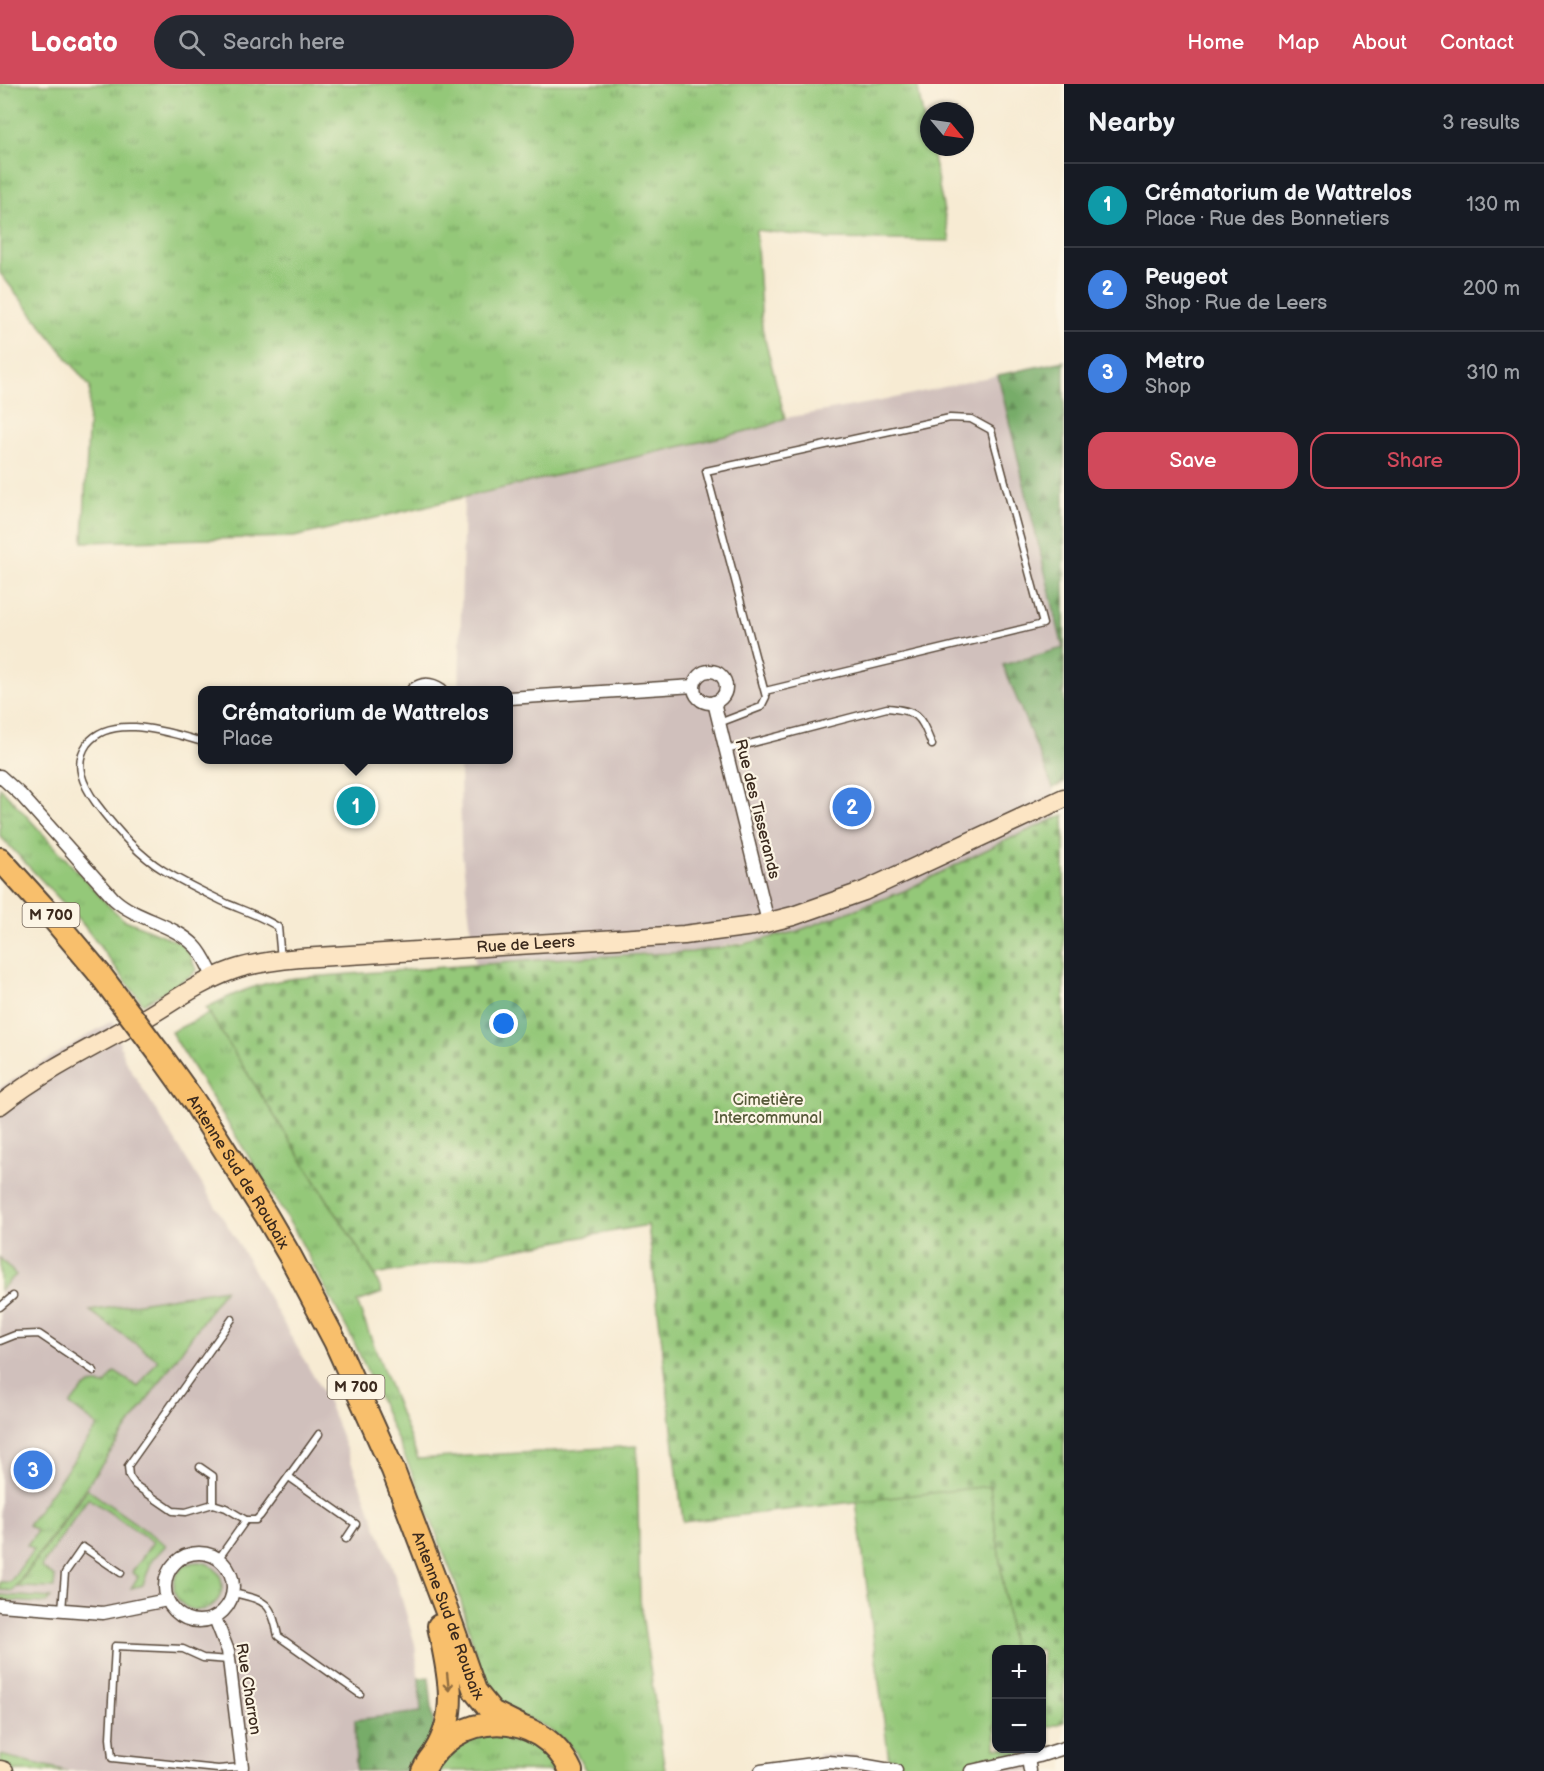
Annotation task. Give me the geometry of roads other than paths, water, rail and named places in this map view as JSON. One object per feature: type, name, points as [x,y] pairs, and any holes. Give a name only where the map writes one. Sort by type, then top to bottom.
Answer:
[{"type":"highway","name":"Antenne Sud de Roubaix","points":[[0,859],[99,973],[162,1057],[242,1174],[301,1276],[335,1341],[378,1433],[475,1691],[492,1712],[537,1733],[549,1742],[560,1753],[571,1771]]},
{"type":"highway","name":"Antenne Sud de Roubaix","points":[[412,1523],[437,1615],[449,1682],[448,1724],[429,1762]]},
{"type":"highway","points":[[429,1762],[450,1738],[473,1727],[498,1723],[518,1725]]},
{"type":"street","points":[[712,672],[722,677],[725,692],[719,700],[714,702],[699,700],[694,691],[695,681],[702,673],[712,672]]},
{"type":"street","points":[[513,698],[694,686]]},
{"type":"street","name":"Rue des Tisserands","points":[[714,702],[768,922]]},
{"type":"street","points":[[0,776],[21,795],[114,899],[131,912],[189,941],[200,953],[214,978]]},
{"type":"street","name":"Rue de Leers","points":[[0,1105],[50,1071],[214,978],[250,965],[281,960],[700,934],[768,922],[802,913],[874,887],[1064,798]]},
{"type":"street","points":[[204,1553],[219,1558],[229,1570],[234,1593],[227,1607],[215,1618],[202,1622],[187,1619],[175,1612],[167,1600],[165,1592],[167,1576],[170,1569],[181,1558],[204,1553]]},
{"type":"street","points":[[0,1605],[103,1613],[167,1600]]},
{"type":"street","name":"Rue Charron","points":[[215,1618],[225,1642],[229,1660],[242,1767]]},
{"type":"street","points":[[971,1771],[1029,1765],[1064,1748]]},
{"type":"street","points":[[761,1771],[828,1762],[896,1771]]},
{"type":"lane","points":[[719,723],[761,707],[766,697],[706,471],[950,418],[971,419],[991,430],[1042,624],[765,691]]},
{"type":"lane","points":[[725,750],[887,708],[907,710],[921,718],[932,745]]},
{"type":"lane","points":[[198,741],[137,727],[112,727],[94,736],[84,748],[79,767],[82,780],[109,821],[161,869],[278,927],[281,960]]},
{"type":"lane","points":[[0,1307],[13,1296]]},
{"type":"lane","points":[[232,1320],[128,1466],[129,1476],[135,1485],[173,1511],[186,1512],[213,1504],[226,1508],[246,1520],[256,1520],[319,1434]]},
{"type":"lane","points":[[0,1341],[15,1335],[39,1334],[94,1371]]},
{"type":"lane","points":[[200,1467],[213,1476],[213,1504]]},
{"type":"lane","points":[[288,1477],[356,1524],[346,1539]]},
{"type":"lane","points":[[219,1558],[246,1520]]},
{"type":"lane","points":[[62,1610],[65,1573],[83,1547],[121,1573]]},
{"type":"lane","points":[[234,1593],[258,1599],[269,1605],[275,1619],[278,1636],[360,1694]]},
{"type":"lane","points":[[229,1660],[203,1658],[183,1649],[115,1646],[110,1738],[112,1758],[218,1769],[242,1767]]},
{"type":"place","name":"Crématorium de Wattrelos","points":[[356,806]]},
{"type":"place","name":"Peugeot","points":[[852,807]]},
{"type":"place","name":"Metro","points":[[33,1470]]},
{"type":"park label","name":"Cimetière Intercommunal","points":[[768,1109]]}]
